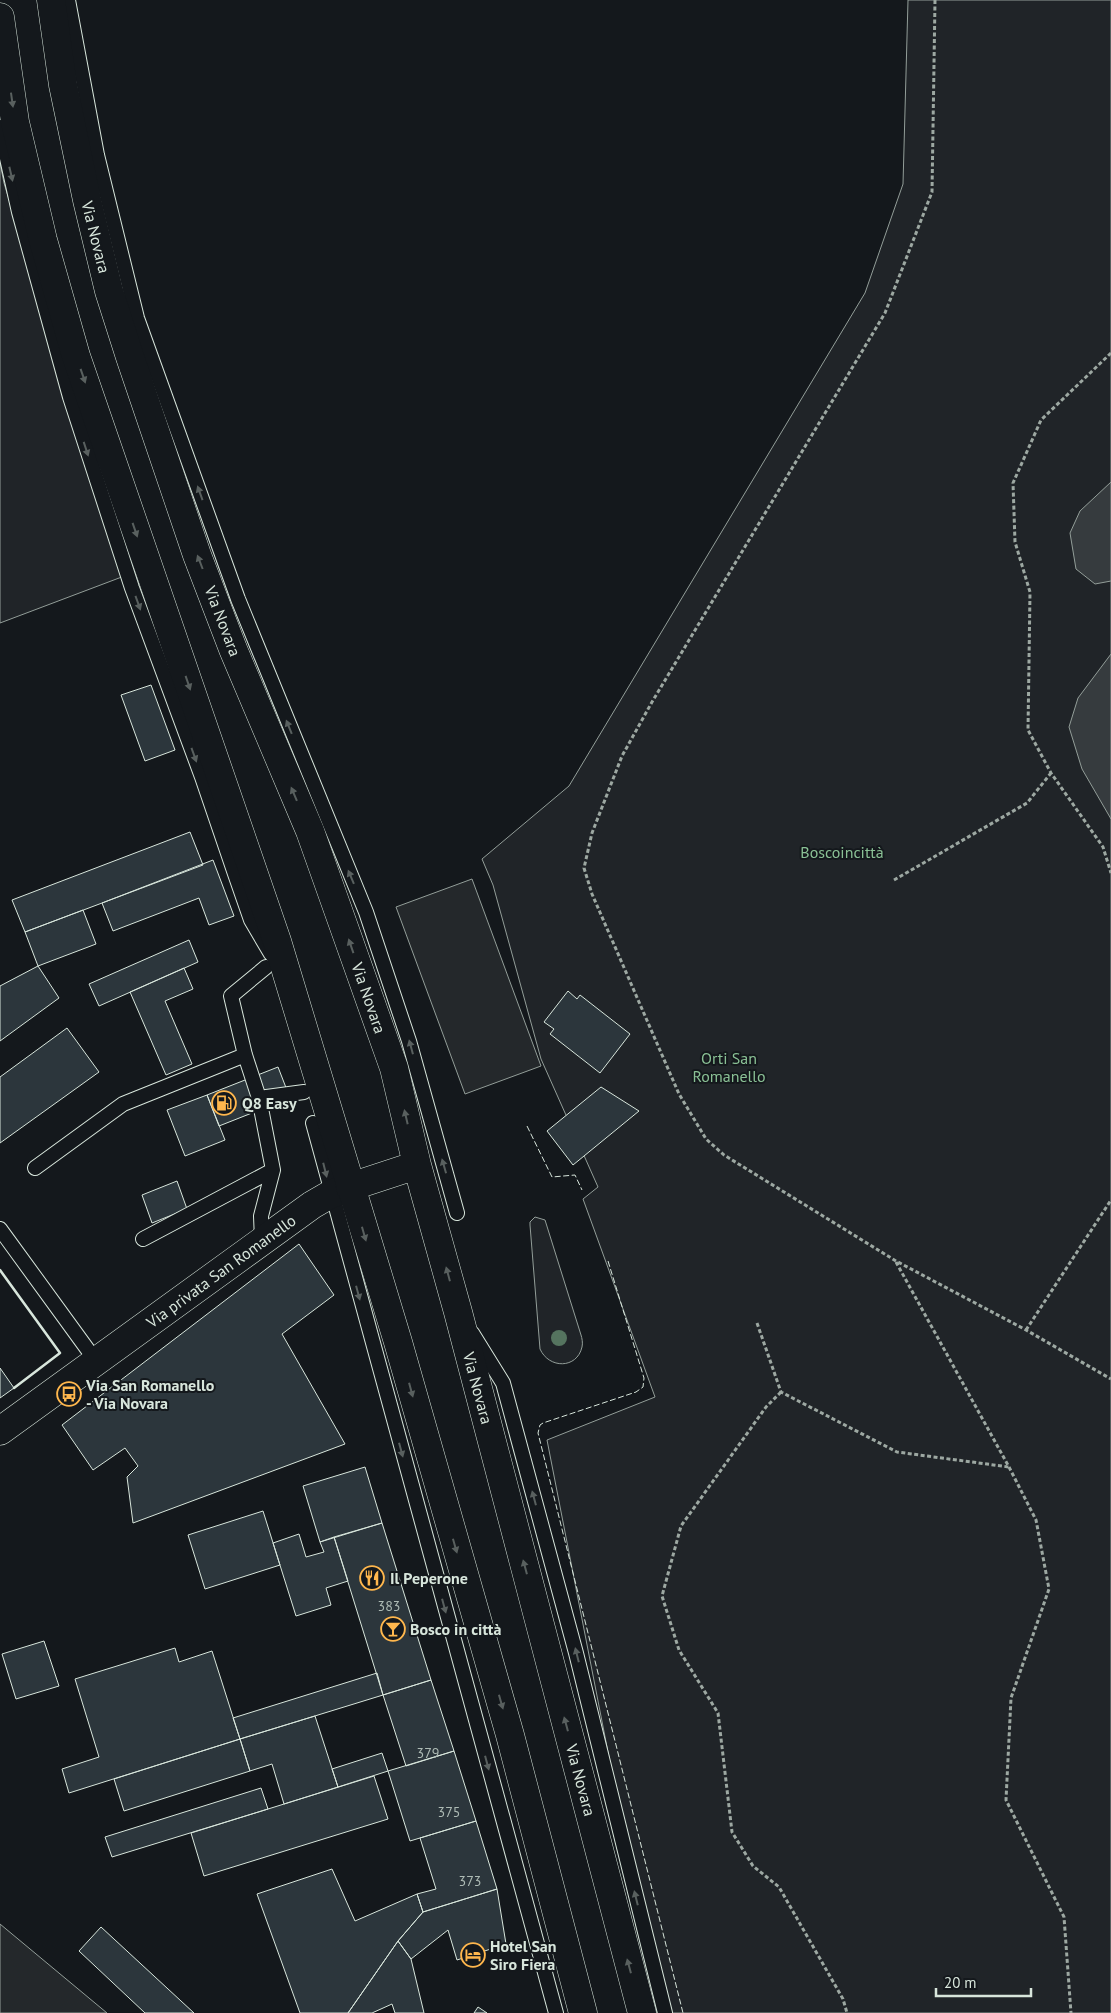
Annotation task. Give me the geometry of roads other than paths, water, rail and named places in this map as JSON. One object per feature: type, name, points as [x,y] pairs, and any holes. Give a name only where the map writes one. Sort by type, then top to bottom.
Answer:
[{"type":"main road","name":"Via Novara","points":[[51,0],[63,85],[87,200],[109,291],[197,555],[233,649],[310,832],[390,1059],[402,1099],[417,1165],[458,1312],[642,2013]]},
{"type":"main road","points":[[0,17],[15,122],[43,240],[76,356],[277,941],[292,991],[341,1191],[398,1342],[510,1735],[583,2013]]},
{"type":"main road","name":"Via privata San Romanello","points":[[0,1431],[312,1205],[341,1191],[417,1165]]},
{"type":"lane","points":[[68,0],[97,155],[137,318],[238,599],[366,912],[409,1041],[457,1213]]},
{"type":"lane","points":[[0,127],[19,212],[70,397],[132,588],[202,777],[251,920],[292,991]]},
{"type":"lane","points":[[262,1240],[261,1216],[273,1170],[259,1098],[244,1055],[230,996],[266,967]]},
{"type":"lane","points":[[34,1168],[123,1104],[244,1055]]},
{"type":"lane","points":[[259,1098],[304,1092]]},
{"type":"lane","points":[[313,1123],[341,1191],[556,2013]]},
{"type":"lane","points":[[143,1239],[273,1170]]},
{"type":"lane","points":[[0,1229],[96,1361]]},
{"type":"lane","points":[[458,1312],[503,1383],[576,1653],[664,2013]]},
{"type":"place","name":"Q8 Easy","points":[[224,1103]]},
{"type":"place","name":"Via San Romanello - Via Novara","points":[[69,1394]]},
{"type":"place","name":"Il Peperone","points":[[372,1578]]},
{"type":"place","name":"Bosco in città","points":[[393,1629]]},
{"type":"place","name":"Hotel San Siro Fiera","points":[[473,1955]]},
{"type":"park label","name":"Boscoincittà","points":[[842,852]]},
{"type":"park label","name":"Orti San Romanello","points":[[729,1067]]}]
